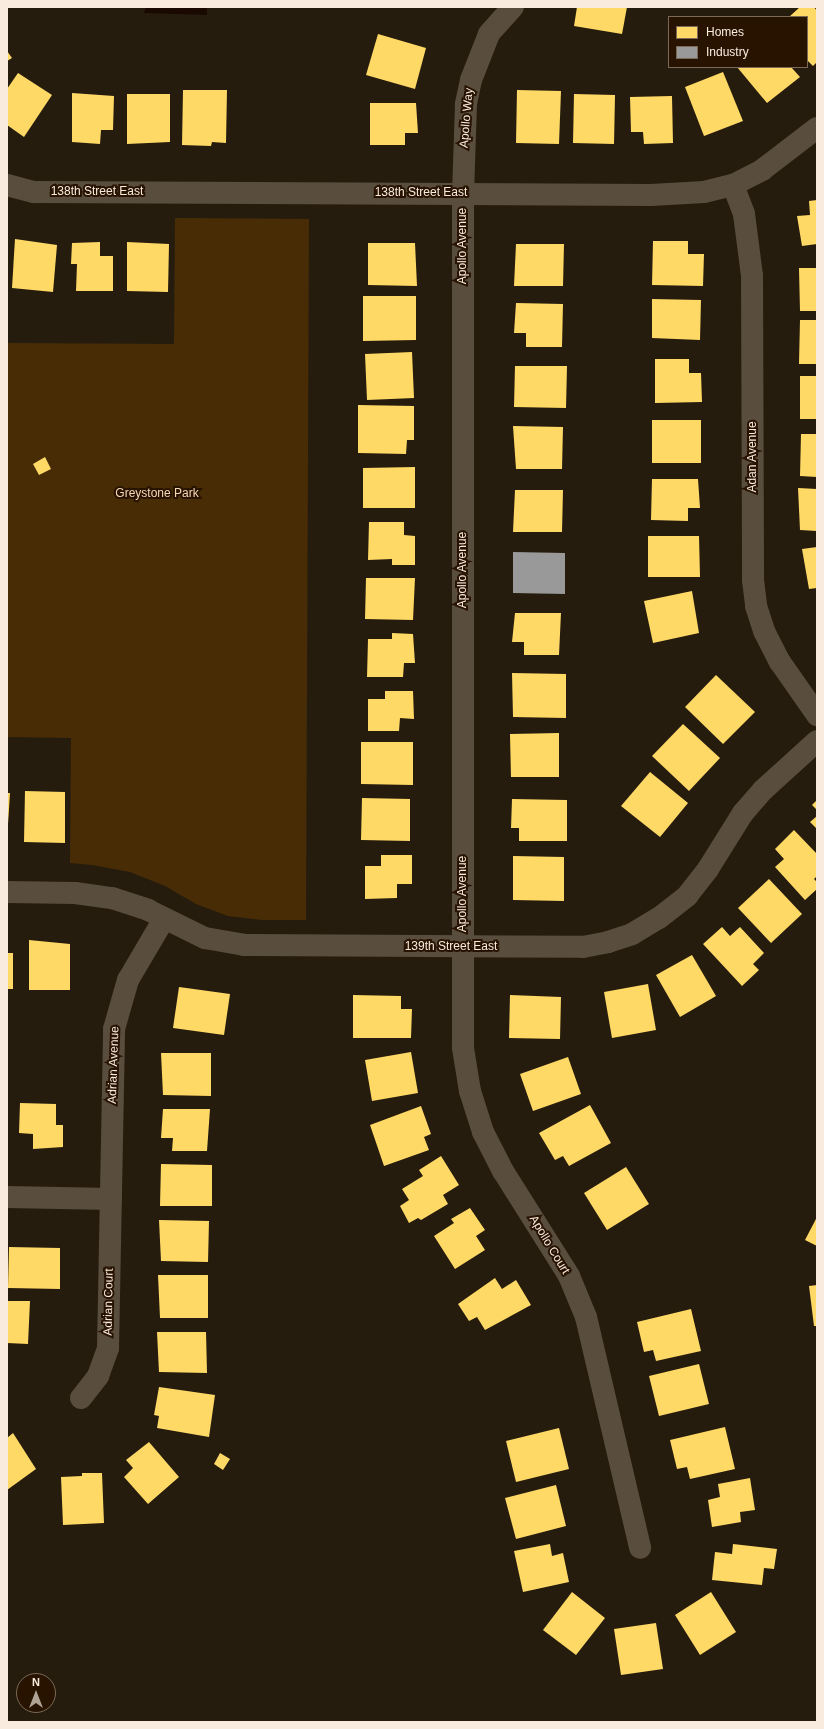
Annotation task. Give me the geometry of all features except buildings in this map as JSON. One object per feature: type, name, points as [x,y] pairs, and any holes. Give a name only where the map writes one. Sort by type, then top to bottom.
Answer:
[{"type":"street","name":"Apollo Way","points":[[463,193],[466,104],[470,80],[489,34],[513,7]]},
{"type":"street","name":"138th Street East","points":[[7,185],[34,192],[651,195],[704,192],[733,185],[762,170],[817,128]]},
{"type":"street","name":"Adan Avenue","points":[[733,185],[744,214],[752,276],[753,580],[756,606],[764,632],[780,662],[817,715]]},
{"type":"street","name":"Apollo Avenue","points":[[462,947],[463,193]]},
{"type":"street","name":"139th Street East","points":[[7,892],[94,894],[130,902],[205,938],[244,945],[583,947],[632,934],[659,918],[687,896],[708,869],[742,813],[763,790],[817,741]]},
{"type":"street","name":"Adrian Avenue","points":[[111,1199],[113,1046],[117,1012],[128,980],[164,918]]},
{"type":"street","name":"Apollo Court","points":[[462,947],[463,1048],[472,1098],[492,1152],[558,1257],[578,1296],[592,1338],[640,1548]]},
{"type":"street","points":[[7,1197],[111,1199]]},
{"type":"street","name":"Adrian Court","points":[[81,1398],[98,1376],[108,1348],[111,1199]]},
{"type":"green space","name":"Greystone Park","points":[[175,218],[309,219],[306,920],[262,920],[228,916],[196,904],[165,886],[130,872],[92,865],[70,863],[71,738],[7,737],[7,343],[174,344]]},
{"type":"shaded area","points":[[146,7],[207,7],[207,15],[144,13]]}]
